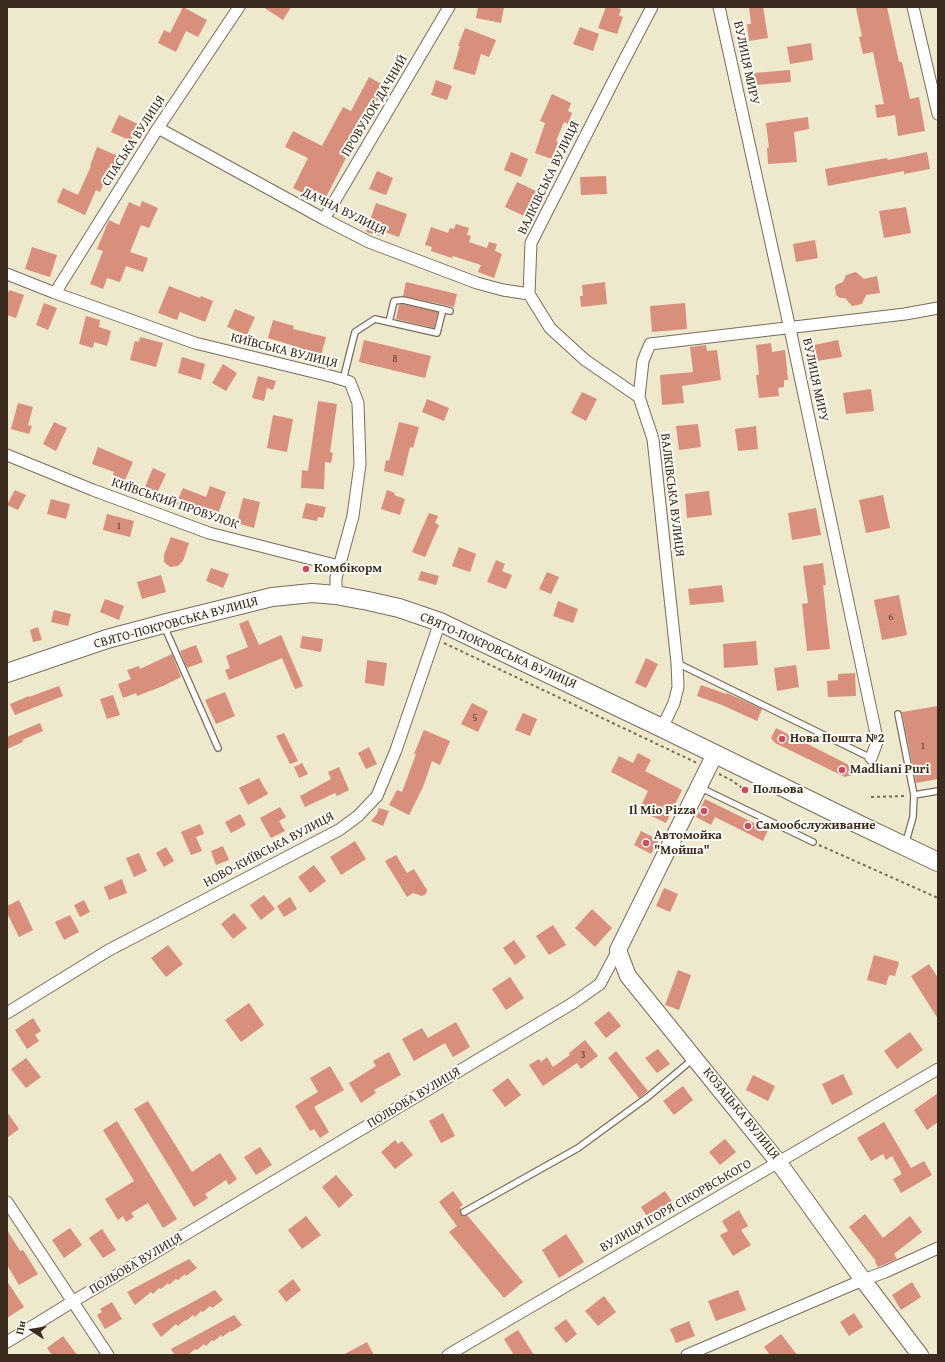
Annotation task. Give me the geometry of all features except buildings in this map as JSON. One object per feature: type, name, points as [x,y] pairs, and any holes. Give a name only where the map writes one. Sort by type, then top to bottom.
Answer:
[{"type":"main road","name":"СВЯТО-ПОКРОВСЬКА ВУЛИЦЯ","points":[[7,673],[107,639],[272,597],[312,593],[336,595],[399,608],[437,630],[662,728],[711,761],[905,846],[938,862]]},
{"type":"street","name":"СПАСЬКА ВУЛИЦЯ","points":[[55,293],[158,128],[240,7]]},
{"type":"street","name":"ПРОВУЛОК ДАЧНИЙ","points":[[324,219],[449,7]]},
{"type":"street","name":"ВАЛКІВСЬКА ВУЛИЦЯ","points":[[529,294],[531,243],[652,7]]},
{"type":"street","name":"ВУЛИЦЯ МИРУ","points":[[719,7],[790,329],[875,729],[877,742],[871,758]]},
{"type":"street","points":[[913,7],[938,114]]},
{"type":"street","name":"ДАЧНА ВУЛИЦЯ","points":[[158,128],[369,242],[477,283],[503,290],[529,294]]},
{"type":"street","name":"КИЇВСЬКА ВУЛИЦЯ","points":[[7,274],[55,293],[195,343],[350,382],[358,403],[360,464],[353,516],[336,578],[336,595]]},
{"type":"street","points":[[529,294],[550,328],[585,360],[639,397],[643,361],[650,344],[790,329],[905,314],[938,308]]},
{"type":"street","name":"ВАЛКІВСЬКА ВУЛИЦЯ","points":[[639,397],[653,439],[677,663],[678,687],[674,703],[662,728]]},
{"type":"street","name":"КИЇВСЬКИЙ ПРОВУЛОК","points":[[7,455],[93,490],[209,533],[339,566]]},
{"type":"street","name":"НОВО-КИЇВСЬКА ВУЛИЦЯ","points":[[7,1013],[109,950],[339,830],[358,816],[377,796],[396,750],[437,630]]},
{"type":"street","name":"ПОЛЬОВА ВУЛИЦЯ","points":[[7,1342],[573,1003],[600,984],[711,761]]},
{"type":"street","name":"КОЗАЦЬКА ВУЛИЦЯ","points":[[618,950],[628,976],[779,1163],[863,1280],[920,1355]]},
{"type":"street","name":"ВУЛИЦЯ ІГОРЯ СІКОРВСЬКОГО","points":[[448,1355],[938,1069]]},
{"type":"street","points":[[7,1202],[108,1355]]},
{"type":"street","points":[[687,1355],[885,1272],[938,1248]]},
{"type":"lane","points":[[389,322],[394,301],[403,300],[450,312]]},
{"type":"lane","points":[[344,380],[355,332],[375,319],[437,333],[443,309]]},
{"type":"lane","points":[[163,624],[218,748]]},
{"type":"lane","points":[[677,663],[871,758]]},
{"type":"lane","points":[[898,714],[914,795],[913,817],[905,846]]},
{"type":"lane","points":[[698,787],[813,842]]},
{"type":"lane","points":[[914,795],[938,791]]},
{"type":"lane","points":[[464,1212],[578,1148],[649,1096],[695,1058]]},
{"type":"path","points":[[437,630],[614,723],[711,761],[731,780],[745,790]]},
{"type":"path","points":[[871,797],[914,795]]},
{"type":"path","points":[[813,842],[938,898]]},
{"type":"place","name":"Комбікорм","points":[[306,569]]},
{"type":"place","name":"Нова Пошта №2","points":[[782,739]]},
{"type":"place","name":"Madliani Puri","points":[[842,770]]},
{"type":"place","name":"Польова","points":[[745,790]]},
{"type":"place","name":"Il Mio Pizza","points":[[704,811]]},
{"type":"place","name":"Самообслуживание","points":[[748,826]]},
{"type":"place","name":"Автомойка \"Мойша\"","points":[[646,843]]}]
